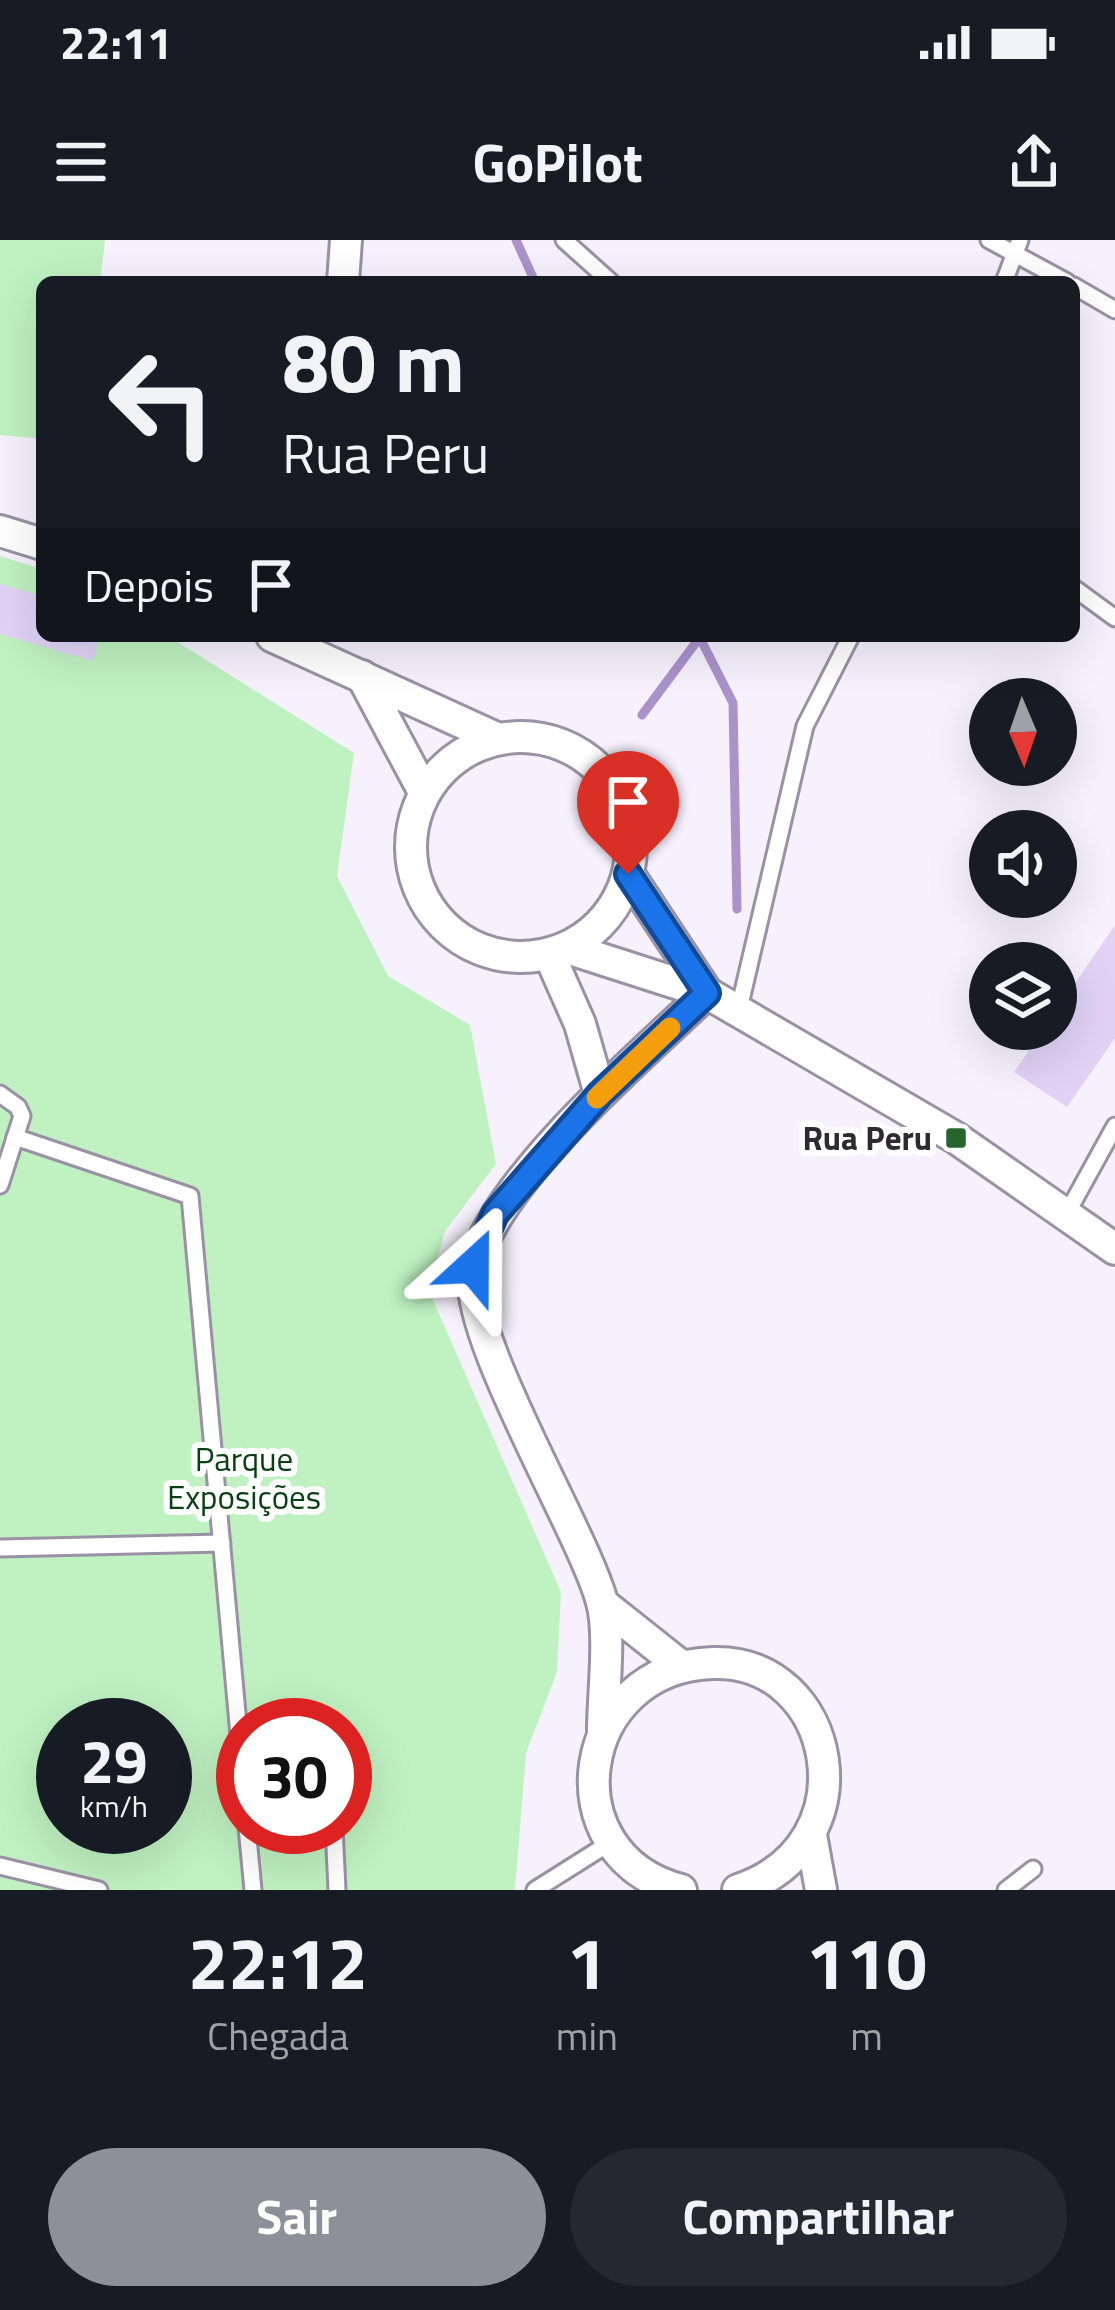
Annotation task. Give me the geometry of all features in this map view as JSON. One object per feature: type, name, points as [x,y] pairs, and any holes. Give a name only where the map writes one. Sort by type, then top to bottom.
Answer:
[{"type":"street","points":[[343,276],[346,240]]},
{"type":"street","points":[[0,531],[36,542]]},
{"type":"street","points":[[288,642],[496,738]]},
{"type":"street","points":[[362,676],[424,792]]},
{"type":"street","points":[[558,951],[595,930],[616,905],[628,874],[632,837],[622,800],[601,769],[570,747],[534,736],[496,738],[454,758],[424,792],[411,833],[413,876],[433,915],[466,943],[506,957],[558,951],[707,993],[956,1138],[1115,1249]]},
{"type":"street","points":[[628,874],[707,993]]},
{"type":"street","points":[[558,951],[600,1094]]},
{"type":"street","points":[[667,1888],[633,1867],[611,1842],[596,1806],[593,1767],[603,1730],[603,1604],[479,1321],[473,1266],[495,1214],[600,1094],[707,993]]},
{"type":"street","points":[[603,1604],[681,1666]]},
{"type":"street","points":[[603,1730],[622,1701],[649,1679],[681,1666],[719,1663],[757,1672],[789,1694],[813,1724],[825,1760],[824,1799],[811,1835],[790,1862],[762,1882],[738,1890]]},
{"type":"street","points":[[811,1835],[821,1890]]},
{"type":"lane","points":[[564,240],[604,276]]},
{"type":"lane","points":[[989,240],[1017,246],[1059,276]]},
{"type":"lane","points":[[1006,276],[1017,246]]},
{"type":"lane","points":[[1080,290],[1115,310]]},
{"type":"lane","points":[[1080,592],[1115,617]]},
{"type":"lane","points":[[738,1013],[805,727],[848,642]]},
{"type":"lane","points":[[0,1094],[22,1116],[0,1185]]},
{"type":"lane","points":[[1066,1215],[1115,1126]]},
{"type":"lane","points":[[15,1137],[190,1196],[236,1698]]},
{"type":"lane","points":[[0,1548],[222,1544]]},
{"type":"lane","points":[[535,1890],[611,1842]]},
{"type":"lane","points":[[250,1854],[253,1890]]},
{"type":"lane","points":[[335,1854],[337,1890]]},
{"type":"lane","points":[[0,1866],[99,1890]]},
{"type":"lane","points":[[1006,1890],[1033,1869]]},
{"type":"green space","points":[[0,240],[105,240],[101,276],[36,276],[36,438],[0,435]]},
{"type":"green space","name":"Parque Exposições","points":[[0,556],[36,567],[36,642],[178,642],[354,753],[337,876],[388,976],[470,1025],[496,1164],[445,1231],[429,1291],[561,1592],[557,1672],[526,1753],[515,1890],[0,1890]]},
{"type":"building","points":[[0,584],[36,594],[36,642],[98,642],[93,661],[0,634]]},
{"type":"building","points":[[1115,925],[1115,1038],[1067,1107],[1014,1072],[1029,1050],[1077,1050],[1077,980]]},
{"type":"waterway","points":[[516,240],[532,276]]},
{"type":"waterway","points":[[642,715],[696,642]]},
{"type":"waterway","points":[[702,642],[733,703],[737,909]]},
{"type":"slow traffic","points":[[597,1098],[670,1028]]},
{"type":"place","name":"Rua Peru","points":[[956,1138]]},
{"type":"route","points":[[473,1266],[495,1214],[600,1094],[707,993],[628,874]]}]
